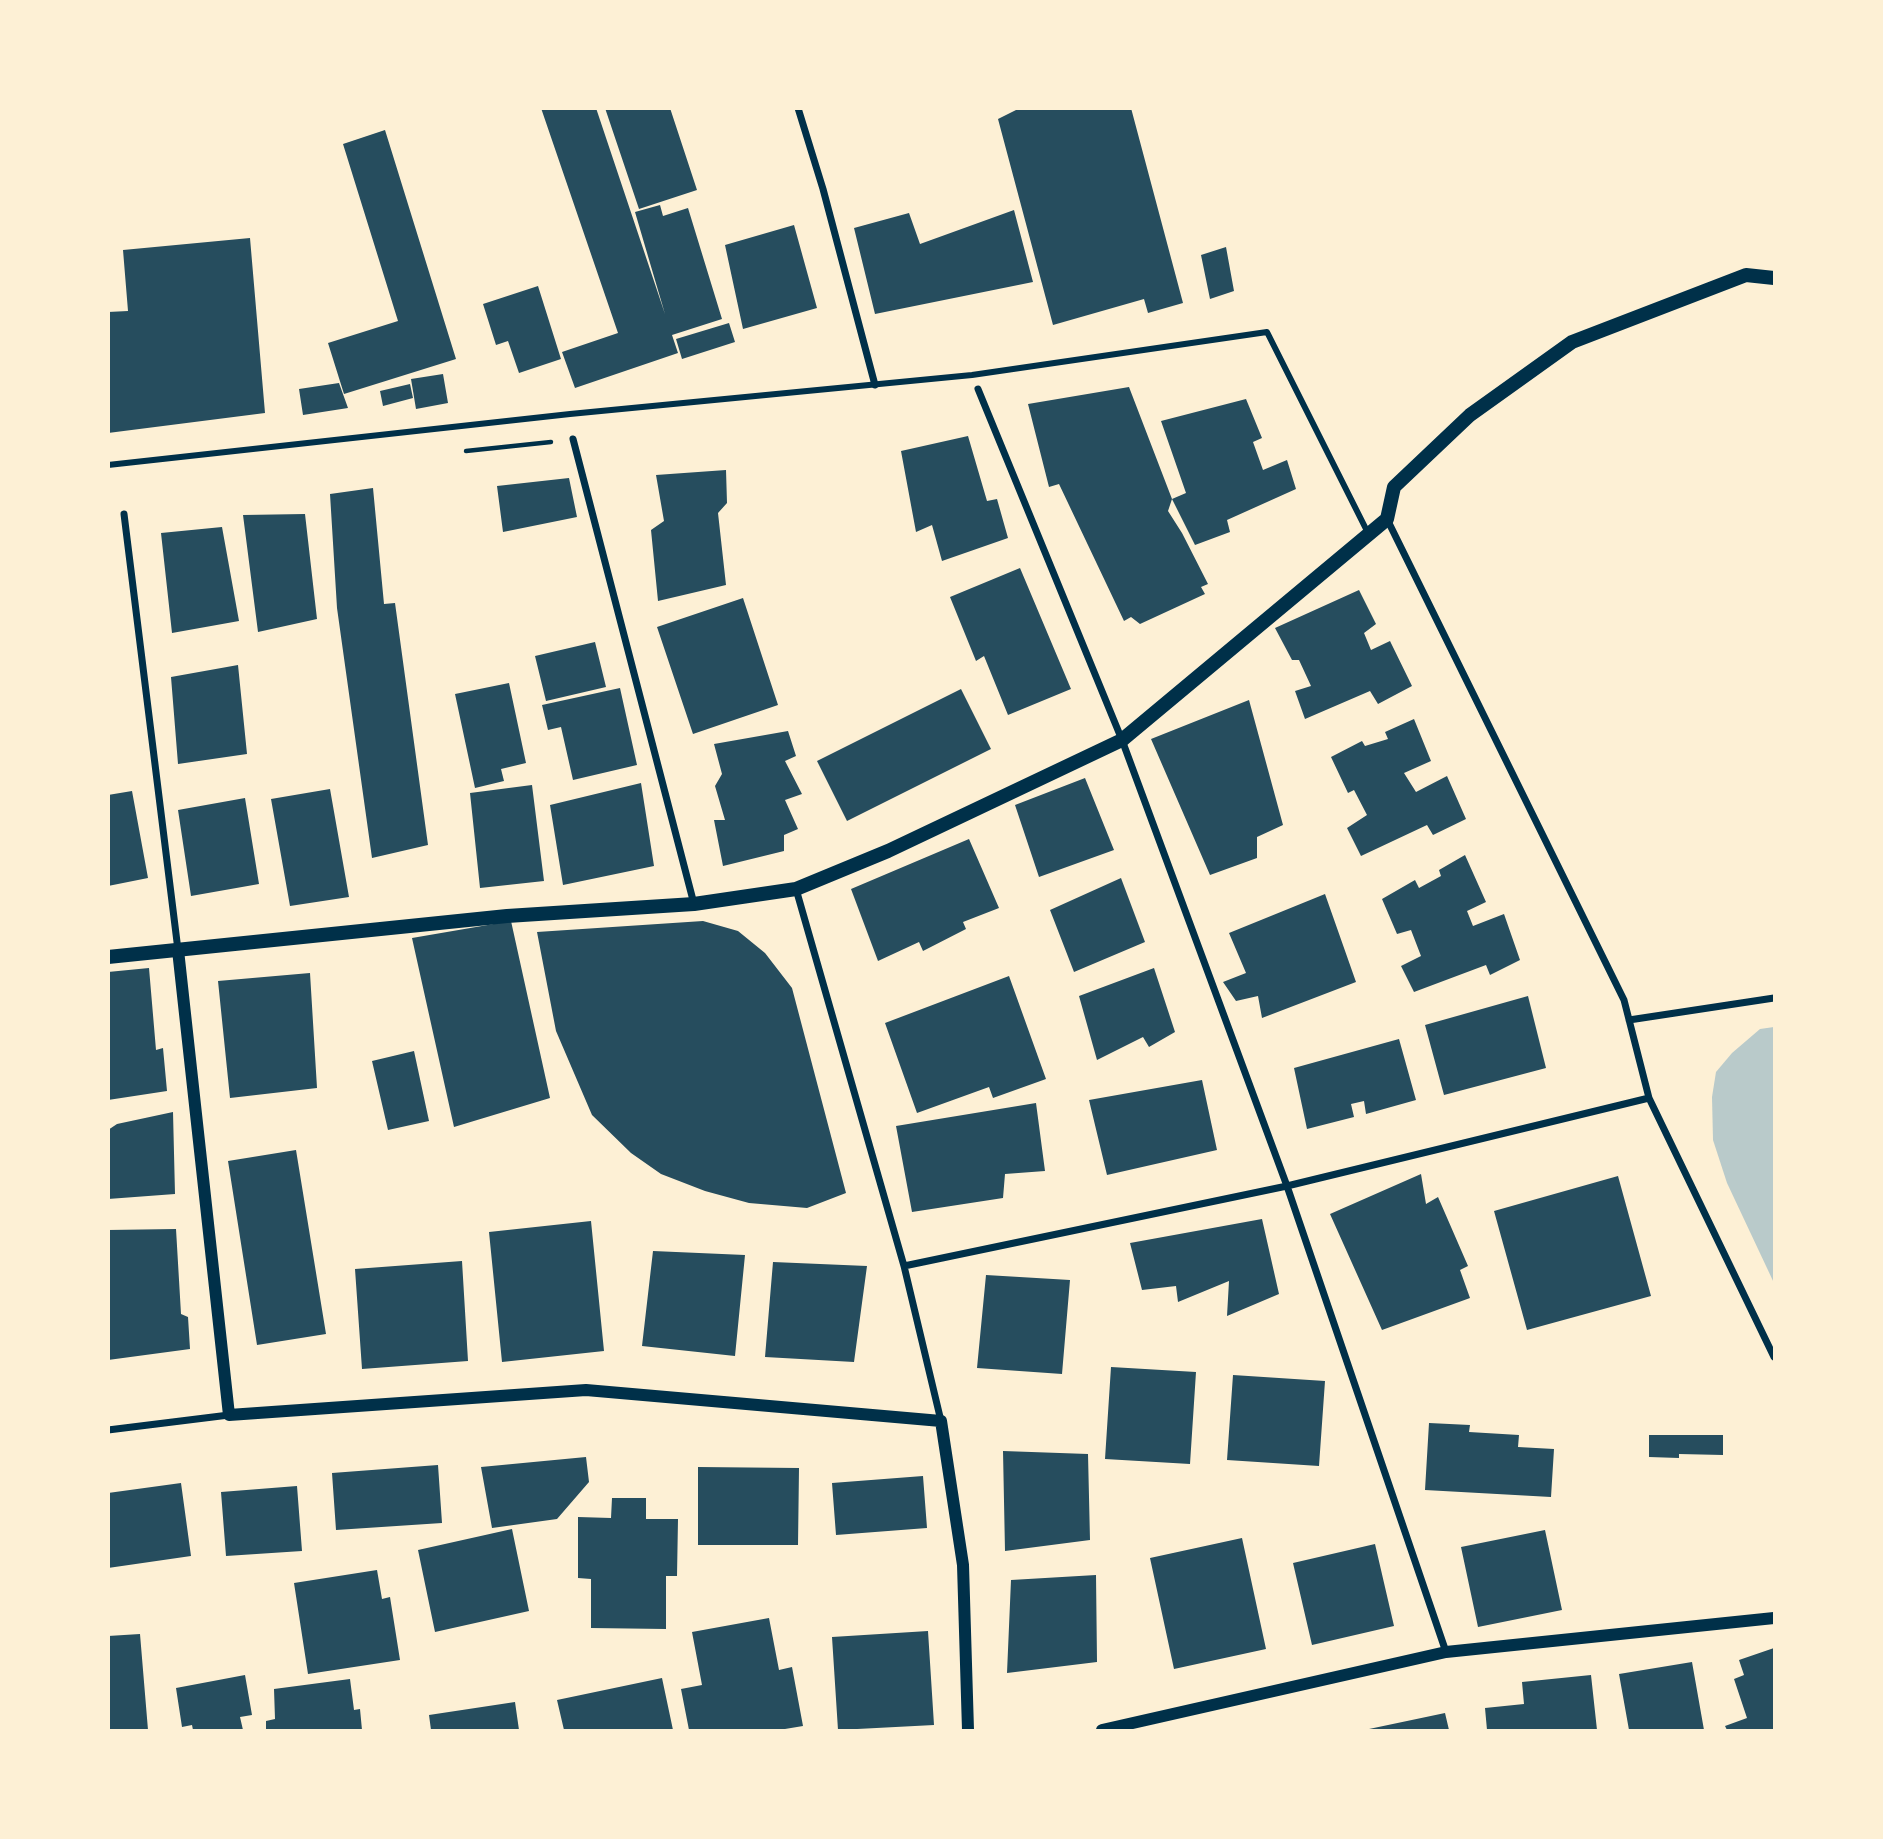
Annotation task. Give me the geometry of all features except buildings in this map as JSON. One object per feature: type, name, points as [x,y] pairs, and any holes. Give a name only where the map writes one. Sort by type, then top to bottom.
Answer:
[{"type":"main road","points":[[108,957],[507,916],[694,904],[796,889],[888,851],[1122,740],[1387,519],[1394,487],[1470,415],[1572,342],[1746,275],[1774,278]]},
{"type":"street","points":[[798,108],[823,189],[875,385]]},
{"type":"street","points":[[108,465],[570,414],[972,375],[1267,332],[1369,534]]},
{"type":"street","points":[[978,389],[1122,740],[1287,1186],[1446,1652]]},
{"type":"street","points":[[573,439],[694,904]]},
{"type":"street","points":[[124,514],[178,950],[229,1415]]},
{"type":"street","points":[[1387,519],[1618,987],[1650,1098],[1774,1357]]},
{"type":"street","points":[[796,889],[904,1266],[941,1420],[963,1565],[968,1731]]},
{"type":"street","points":[[1629,1020],[1774,998]]},
{"type":"street","points":[[904,1266],[1287,1186],[1650,1098]]},
{"type":"street","points":[[108,1430],[229,1415],[586,1390],[941,1420]]},
{"type":"street","points":[[1102,1731],[1446,1652],[1774,1618]]},
{"type":"shaded area","points":[[1774,1027],[1774,1283],[1727,1183],[1713,1140],[1712,1097],[1716,1072],[1732,1053],[1760,1029]]}]
